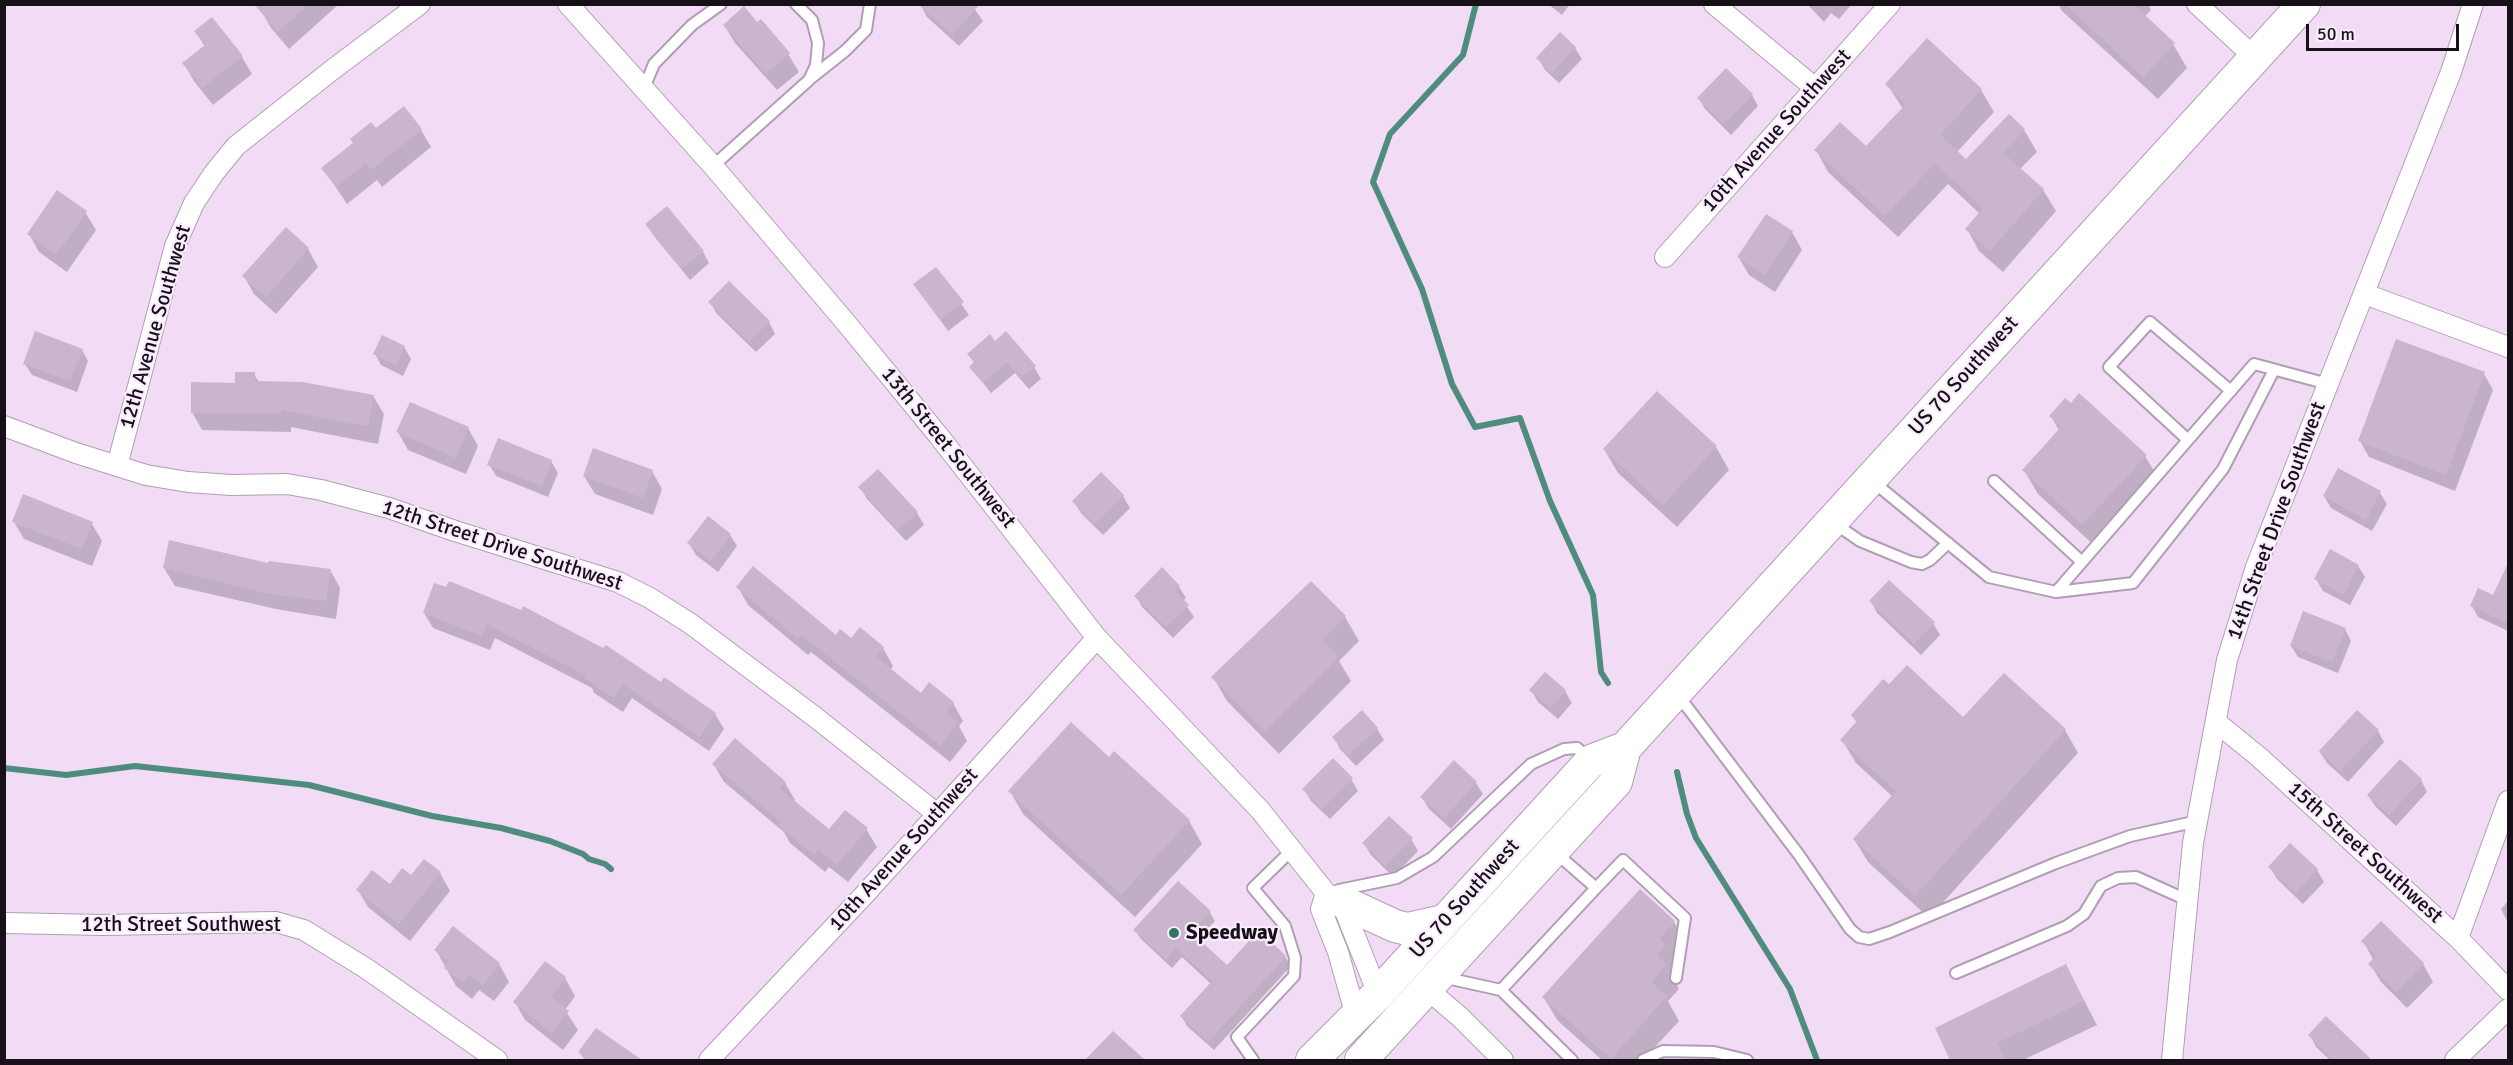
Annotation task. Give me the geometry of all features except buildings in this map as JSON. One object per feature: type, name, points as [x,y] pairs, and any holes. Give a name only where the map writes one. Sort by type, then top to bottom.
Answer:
[{"type":"main road","name":"US 70 Southwest","points":[[1312,1060],[1378,994],[1591,761],[1625,748],[2304,4]]},
{"type":"main road","name":"US 70 Southwest","points":[[1374,1054],[1434,982],[1616,782],[1625,748]]},
{"type":"main road","points":[[1334,897],[1385,922],[1407,929],[1443,921]]},
{"type":"main road","name":"13th Street Southwest","points":[[1374,1054],[1378,994]]},
{"type":"main road","points":[[1356,1016],[1374,1054]]},
{"type":"street","name":"12th Avenue Southwest","points":[[117,466],[175,246],[194,203],[207,183],[236,146],[420,4]]},
{"type":"street","name":"13th Street Southwest","points":[[568,4],[713,166],[930,425],[1097,638],[1197,740],[1334,897],[1378,994]]},
{"type":"street","points":[[1714,4],[1815,88]]},
{"type":"street","name":"10th Avenue Southwest","points":[[1665,257],[1890,4]]},
{"type":"street","points":[[2197,4],[2255,58]]},
{"type":"street","name":"14th Street Drive Southwest","points":[[2172,1060],[2187,900],[2198,821],[2227,660],[2256,567],[2451,72],[2473,4]]},
{"type":"street","points":[[2364,294],[2508,347]]},
{"type":"street","name":"12th Street Drive Southwest","points":[[4,426],[146,475],[231,486],[287,483],[321,490],[389,508],[618,582],[650,598],[691,624],[815,717],[936,813]]},
{"type":"street","name":"10th Avenue Southwest","points":[[709,1060],[865,894],[1097,638]]},
{"type":"street","name":"15th Street Southwest","points":[[2216,722],[2259,757],[2458,938],[2508,990]]},
{"type":"street","points":[[2458,938],[2508,801]]},
{"type":"street","points":[[1334,897],[1321,909],[1340,961],[1356,1016]]},
{"type":"street","name":"12th Street Southwest","points":[[4,923],[103,925],[276,921],[304,930],[358,964],[496,1060]]},
{"type":"street","points":[[1434,982],[1460,1017],[1503,1060]]},
{"type":"street","points":[[2455,1060],[2508,1009]]},
{"type":"lane","points":[[644,88],[654,64],[692,26],[722,4]]},
{"type":"lane","points":[[796,4],[812,20],[818,43],[816,65],[809,80]]},
{"type":"lane","points":[[713,166],[866,30],[870,4]]},
{"type":"lane","points":[[2188,440],[2109,367],[2150,322],[2231,391]]},
{"type":"lane","points":[[2056,592],[2254,364],[2328,384]]},
{"type":"lane","points":[[1870,480],[1989,577],[2056,592],[2133,583],[2223,469],[2274,370]]},
{"type":"lane","points":[[1994,482],[2082,561]]},
{"type":"lane","points":[[1832,521],[1860,541],[1911,562],[1922,564],[1930,560],[1948,543]]},
{"type":"lane","points":[[1676,692],[1799,855],[1850,929],[1859,937],[1869,939],[1890,932],[2056,863],[2130,836],[2198,821]]},
{"type":"lane","points":[[1334,897],[1397,878],[1433,857],[1531,764],[1564,749],[1577,748],[1591,761]]},
{"type":"lane","points":[[1253,1060],[1237,1037],[1294,976],[1295,958],[1285,926],[1253,888],[1293,849]]},
{"type":"lane","points":[[1553,851],[1596,888]]},
{"type":"lane","points":[[1501,990],[1623,860],[1685,918],[1676,978]]},
{"type":"lane","points":[[1956,973],[2067,926],[2084,914],[2101,885],[2118,878],[2136,877],[2187,900]]},
{"type":"lane","points":[[1434,982],[1501,990],[1572,1060]]},
{"type":"lane","points":[[1643,1060],[1664,1051],[1714,1052],[1747,1060]]},
{"type":"waterway","points":[[1476,4],[1463,55],[1390,134],[1373,182],[1422,289],[1452,384],[1475,427],[1520,418],[1550,501],[1593,595],[1601,672],[1608,683]]},
{"type":"waterway","points":[[4,768],[66,775],[135,766],[309,785],[432,816],[501,828],[550,841],[605,864],[611,869]]},
{"type":"waterway","points":[[1677,772],[1687,814],[1696,838],[1790,989],[1817,1060]]},
{"type":"place","name":"Speedway","points":[[1174,933]]}]
